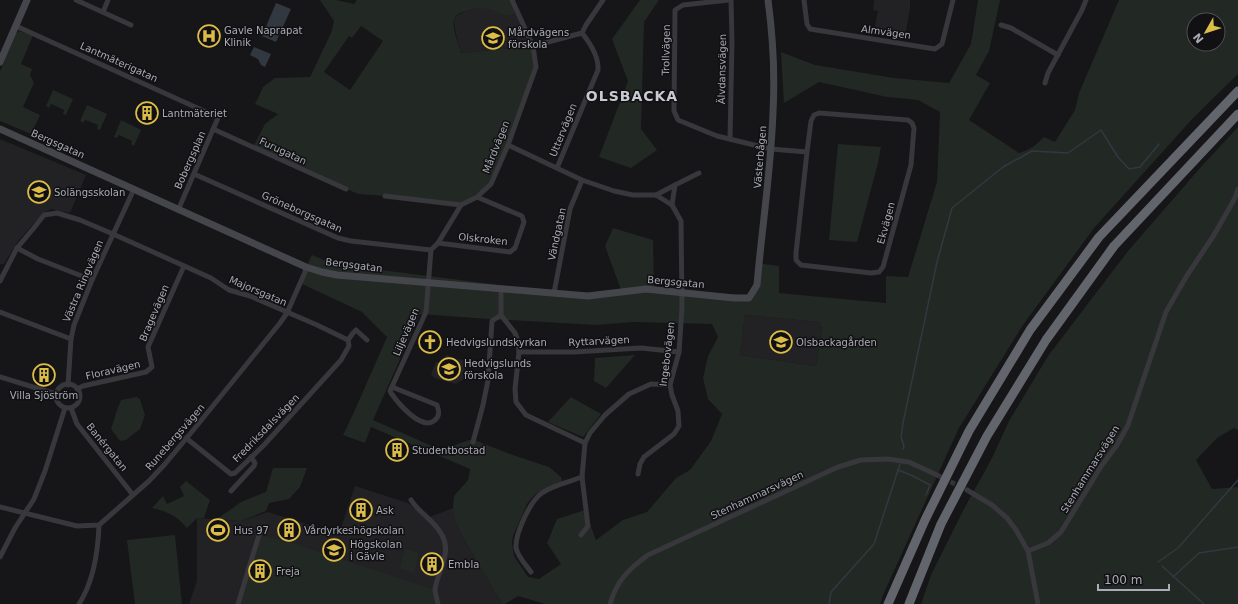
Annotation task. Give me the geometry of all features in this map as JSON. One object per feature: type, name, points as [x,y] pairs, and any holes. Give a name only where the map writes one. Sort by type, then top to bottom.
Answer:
[{"type":"highway","points":[[888,604],[925,520],[969,431],[1030,330],[1099,238],[1238,91]]},
{"type":"highway","points":[[909,604],[941,524],[987,436],[1046,340],[1114,246],[1238,114]]},
{"type":"street","points":[[0,62],[27,0]]},
{"type":"street","points":[[76,0],[131,25]]},
{"type":"street","points":[[103,12],[108,0]]},
{"type":"street","points":[[533,46],[582,33],[603,0]]},
{"type":"street","name":"Älvdansvägen","points":[[730,0],[732,41],[730,139]]},
{"type":"street","name":"Trollvägen","points":[[730,0],[683,5],[675,10],[674,111],[678,120],[717,136],[771,149]]},
{"type":"street","name":"Västerbågen","points":[[734,298],[749,298],[757,285],[771,149],[773,112],[774,71],[768,0]]},
{"type":"street","name":"Almvägen","points":[[804,0],[806,24],[810,29],[935,49],[942,44],[953,0]]},
{"type":"street","points":[[1045,83],[1048,73],[1086,0]]},
{"type":"street","name":"Mårdvägen","points":[[431,250],[438,243],[462,205],[477,197],[491,184],[508,145],[536,66],[533,46],[514,1]]},
{"type":"street","points":[[1001,25],[1011,28],[1058,55]]},
{"type":"street","name":"Lantmäterigatan","points":[[16,26],[216,117]]},
{"type":"street","name":"Uttervägen","points":[[557,168],[598,70],[598,63],[588,41],[582,33]]},
{"type":"street","name":"Ekvägen","points":[[819,113],[908,120],[912,123],[914,128],[911,165],[883,267],[879,272],[872,273],[801,265],[796,260],[807,152],[811,121],[814,115],[819,113]]},
{"type":"street","name":"Bobergsplan","points":[[179,208],[213,129],[216,117]]},
{"type":"street","name":"Bergsgatan","points":[[0,129],[306,266],[331,274],[588,296],[646,289],[734,298]]},
{"type":"street","name":"Furugatan","points":[[213,129],[346,189]]},
{"type":"street","points":[[508,145],[582,180],[614,191],[633,195],[656,195],[699,173]]},
{"type":"street","points":[[771,149],[807,152]]},
{"type":"street","name":"Gröneborgsgatan","points":[[194,174],[338,238],[351,241],[431,250]]},
{"type":"street","name":"Vändgatan","points":[[554,293],[570,209],[582,180]]},
{"type":"street","points":[[656,195],[672,205],[675,185]]},
{"type":"street","name":"Västra Ringvägen","points":[[68,384],[71,339],[74,325],[92,280],[134,189]]},
{"type":"street","name":"Stenhammarsvägen","points":[[1028,551],[1048,542],[1061,532],[1102,465],[1117,445],[1128,425],[1166,312],[1186,277],[1214,235],[1235,198],[1238,189]]},
{"type":"street","points":[[385,196],[462,205]]},
{"type":"street","name":"Olskroken","points":[[438,243],[510,252],[515,248],[524,222],[522,216],[477,197]]},
{"type":"street","name":"Ingebovägen","points":[[638,474],[640,464],[644,457],[674,434],[679,426],[678,411],[670,385],[679,352],[682,307],[681,221],[672,205]]},
{"type":"street","name":"Majorsgatan","points":[[17,248],[44,216],[57,213],[80,220],[113,234],[211,278],[229,290],[250,296],[318,325],[348,340]]},
{"type":"street","points":[[1,276],[17,248],[38,259],[92,280]]},
{"type":"street","points":[[429,283],[431,250]]},
{"type":"street","name":"Bragevägen","points":[[152,367],[148,347],[184,266]]},
{"type":"street","name":"Runebergsvägen","points":[[99,526],[155,475],[263,345],[287,313],[305,272],[306,266]]},
{"type":"street","name":"Liljevägen","points":[[392,386],[426,312],[429,283]]},
{"type":"street","points":[[501,289],[501,315],[515,333],[518,341],[519,352],[515,389],[516,402],[526,415],[585,443]]},
{"type":"street","points":[[0,312],[71,339]]},
{"type":"street","points":[[473,442],[488,380],[492,321],[501,315]]},
{"type":"street","points":[[348,340],[356,330],[367,340]]},
{"type":"street","name":"Fredriksdalsvägen","points":[[186,438],[231,474],[235,473],[264,445],[342,360],[349,346],[348,340]]},
{"type":"street","name":"Ryttarvägen","points":[[519,352],[574,352],[641,348],[679,352]]},
{"type":"street","name":"Floravägen","points":[[77,389],[83,386],[146,372],[152,367]]},
{"type":"street","points":[[0,377],[56,394]]},
{"type":"street","points":[[68,384],[77,389],[79,399],[76,404],[71,408],[65,408],[59,404],[56,394],[61,386],[68,384]]},
{"type":"street","points":[[581,535],[588,526],[582,477],[585,443],[590,433],[605,415],[629,394],[650,384],[670,385]]},
{"type":"street","points":[[392,386],[437,406],[439,411],[438,417],[434,422],[429,423],[420,421],[409,414],[391,393],[390,391],[392,386]]},
{"type":"street","points":[[0,557],[34,498],[45,471],[65,408]]},
{"type":"street","name":"Banérgatan","points":[[71,408],[77,424],[133,495]]},
{"type":"street","points":[[231,491],[254,466],[255,463],[251,457]]},
{"type":"street","name":"Stenhammarsvägen","points":[[610,604],[620,580],[631,567],[648,555],[838,467],[861,460],[888,459],[909,462],[937,475]]},
{"type":"street","points":[[530,572],[518,554],[516,543],[530,506],[537,496],[545,491],[582,477]]},
{"type":"street","points":[[967,490],[992,505],[1007,518],[1016,530],[1028,551],[1038,604]]},
{"type":"street","points":[[411,500],[432,520],[444,542],[446,550],[435,590],[438,604]]},
{"type":"street","points":[[0,507],[77,526],[99,526],[93,570],[88,587],[79,604]]},
{"type":"street","points":[[238,604],[259,535]]},
{"type":"shaded area","points":[[320,0],[336,0],[354,4],[357,0],[510,0],[517,12],[509,16],[482,8],[460,13],[454,19],[455,32],[461,53],[532,46],[536,67],[491,184],[461,205],[358,194],[253,147],[265,124],[278,114],[255,104],[263,87],[275,78],[310,77],[331,33],[334,21]],"holes":[[[361,26],[383,41],[350,90],[324,72],[349,36],[352,38]]]},
{"type":"shaded area","points":[[640,0],[659,0],[644,22],[641,129],[657,150],[631,168],[599,157],[628,81],[612,39]]},
{"type":"shaded area","points":[[874,0],[910,0],[910,9],[905,36],[874,31],[878,11],[873,10]]},
{"type":"shaded area","points":[[978,0],[1000,0],[989,51],[976,75],[990,83],[969,120],[1019,153],[1033,147],[1044,137],[1055,142],[1075,110],[1079,93],[1119,0],[1238,0],[1238,74],[1194,117],[1094,228],[1023,325],[959,428],[880,604],[545,604],[518,596],[505,604],[502,604],[461,534],[455,519],[453,508],[454,496],[468,480],[470,469],[371,427],[365,443],[343,435],[387,337],[362,312],[300,283],[312,255],[333,264],[588,296],[621,290],[605,246],[613,228],[653,240],[654,290],[748,295],[755,285],[757,263],[779,266],[779,293],[886,303],[886,276],[908,277],[937,182],[940,112],[918,100],[887,97],[819,82],[784,103],[781,52],[815,65],[894,78],[949,83],[971,44]],"holes":[[[420,314],[596,325],[633,322],[712,324],[718,337],[708,356],[703,378],[708,399],[722,414],[711,441],[690,470],[676,478],[647,512],[623,520],[596,540],[585,510],[557,519],[547,543],[561,564],[539,579],[528,577],[514,556],[512,543],[513,536],[527,504],[531,499],[536,494],[562,481],[561,477],[549,467],[477,441],[469,440],[441,450],[373,420]],[[745,315],[820,322],[822,328],[816,366],[740,355]]]},
{"type":"shaded area","points":[[276,3],[291,9],[276,42],[262,36]]},
{"type":"shaded area","name":"Mårdvägens förskola","points":[[475,8],[485,8],[509,16],[517,12],[532,46],[461,53],[455,30],[454,19],[457,15]]},
{"type":"shaded area","points":[[19,31],[33,35],[21,64],[32,69],[30,75],[34,83],[23,107],[40,115],[31,134],[0,121],[0,71],[16,34]]},
{"type":"shaded area","points":[[254,47],[271,54],[265,67],[261,65],[258,59],[250,55]]},
{"type":"shaded area","points":[[53,90],[73,99],[66,115],[63,114],[64,110],[51,104],[49,108],[46,106]]},
{"type":"shaded area","points":[[87,105],[107,114],[100,130],[97,129],[98,125],[85,120],[83,123],[80,121]]},
{"type":"shaded area","points":[[121,120],[141,130],[134,146],[131,144],[132,141],[119,135],[117,138],[114,137]]},
{"type":"shaded area","points":[[1238,127],[1238,430],[1234,428],[1217,438],[1196,460],[1212,489],[1238,487],[1238,604],[921,604],[931,575],[965,507],[992,458],[1009,421],[1048,356],[1128,251],[1200,168]]},
{"type":"shaded area","name":"Solängsskolan","points":[[0,139],[86,175],[70,213],[51,209],[42,214],[18,241],[4,264],[0,264]]},
{"type":"shaded area","points":[[838,144],[881,147],[857,242],[829,240]]},
{"type":"shaded area","name":"Olsbackagården","points":[[745,315],[821,322],[822,328],[816,366],[740,355]]},
{"type":"shaded area","name":"Hedvigslunds förskola","points":[[446,355],[452,359],[466,360],[464,379],[456,384],[434,378],[431,374],[436,362],[443,364]]},
{"type":"shaded area","points":[[635,355],[606,388],[594,381],[595,358]]},
{"type":"shaded area","points":[[137,397],[140,399],[145,415],[140,429],[126,440],[120,441],[111,429],[118,407],[121,400]]},
{"type":"shaded area","points":[[571,397],[601,414],[583,437],[548,422]]},
{"type":"shaded area","points":[[273,468],[307,468],[300,487],[289,499],[269,503],[266,511],[241,521],[217,519],[241,502],[266,492]]},
{"type":"shaded area","points":[[186,481],[210,500],[204,518],[197,518],[187,528],[171,515],[152,508],[163,496],[167,504],[184,496],[180,487]]},
{"type":"shaded area","name":"Högskolan i Gävle","points":[[355,486],[408,503],[427,518],[453,508],[461,534],[502,604],[189,604],[197,581],[197,518],[241,521],[268,512],[325,530],[335,532],[340,531]]},
{"type":"shaded area","points":[[175,535],[182,604],[135,604],[127,540]]},
{"type":"shaded area","points":[[259,535],[289,542],[435,590],[438,604],[238,604]]},
{"type":"shaded area","points":[[405,549],[419,553],[414,573],[400,568]]},
{"type":"waterway","points":[[903,449],[904,446],[901,437],[903,423],[937,262],[952,208],[1003,167],[1032,151],[1068,153],[1101,130],[1118,157],[1129,169],[1140,167],[1159,144]]},
{"type":"waterway","points":[[829,604],[831,592],[874,544],[900,464]]},
{"type":"waterway","points":[[898,470],[930,485],[926,495]]},
{"type":"waterway","points":[[1158,562],[1178,548],[1238,480]]},
{"type":"waterway","points":[[1173,577],[1199,553],[1238,547]]},
{"type":"waterway","points":[[1162,566],[1204,604]]},
{"type":"tunnel","points":[[937,475],[961,487]]},
{"type":"place","name":"Gavle Naprapat Klinik","points":[[209,36]]},
{"type":"place","name":"Mårdvägens förskola","points":[[493,38]]},
{"type":"place","name":"Lantmäteriet","points":[[147,113]]},
{"type":"place","name":"Solängsskolan","points":[[39,192]]},
{"type":"place","name":"Hedvigslundskyrkan","points":[[430,342]]},
{"type":"place","name":"Olsbackagården","points":[[781,342]]},
{"type":"place","name":"Hedvigslunds förskola","points":[[449,369]]},
{"type":"place","name":"Villa Sjöström","points":[[44,375]]},
{"type":"place","name":"Studentbostad","points":[[397,450]]},
{"type":"place","name":"Ask","points":[[361,510]]},
{"type":"place","name":"Hus 97","points":[[218,530]]},
{"type":"place","name":"Vårdyrkeshögskolan","points":[[289,530]]},
{"type":"place","name":"Högskolan i Gävle","points":[[334,550]]},
{"type":"place","name":"Embla","points":[[432,564]]},
{"type":"place","name":"Freja","points":[[260,571]]},
{"type":"district","name":"OLSBACKA","points":[[632,96]]}]
